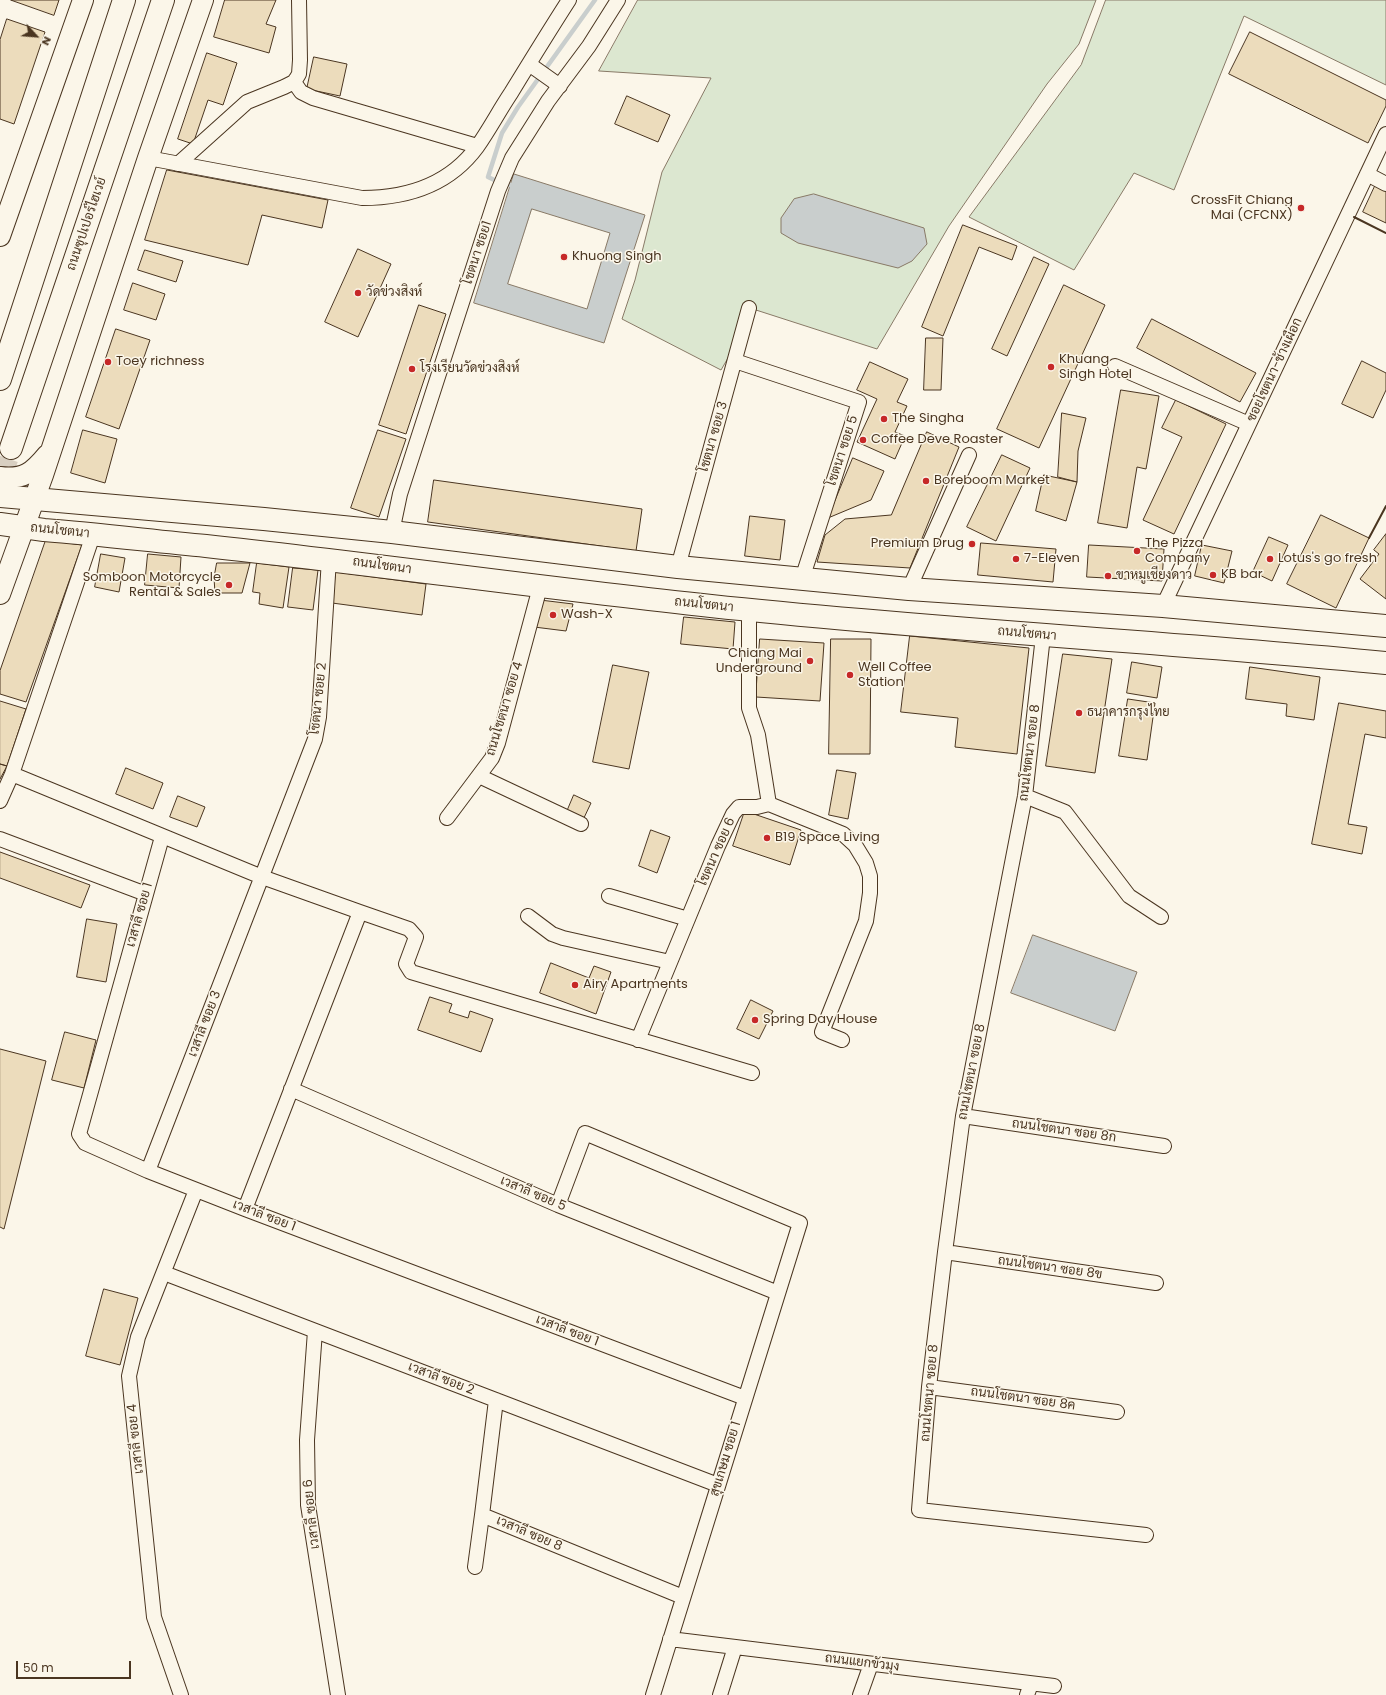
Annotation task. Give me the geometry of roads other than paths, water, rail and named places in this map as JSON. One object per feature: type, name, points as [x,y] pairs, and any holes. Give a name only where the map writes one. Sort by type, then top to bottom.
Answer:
[{"type":"main road","points":[[0,236],[83,0]]},
{"type":"main road","points":[[0,379],[124,0]]},
{"type":"main road","name":"ถนนซุปเปอร์ไฮเวย์","points":[[11,448],[162,0]]},
{"type":"main road","points":[[0,594],[51,451],[148,158],[203,0]]},
{"type":"main road","points":[[0,477],[8,478],[28,474],[36,468],[51,451]]},
{"type":"main road","points":[[0,496],[264,519],[392,532],[678,567],[802,579],[909,589],[1163,606],[1386,626]]},
{"type":"main road","name":"ถนนโชตนา","points":[[0,524],[44,530],[329,559],[540,587],[748,610],[1044,636],[1303,655],[1386,663]]},
{"type":"main road","points":[[0,555],[7,574]]},
{"type":"street","points":[[178,164],[247,102],[294,82],[298,76],[300,67],[299,0]]},
{"type":"street","points":[[148,158],[348,196],[383,198],[402,195],[417,190],[435,182],[456,169],[477,146],[569,0]]},
{"type":"street","name":"โชตนา ซอย1","points":[[392,532],[400,494],[504,174],[512,158],[560,86],[589,46],[618,0]]},
{"type":"street","points":[[529,64],[560,86]]},
{"type":"street","points":[[294,82],[301,92],[313,98],[477,146]]},
{"type":"street","name":"ซอยโชตนา-ช้างเผือก","points":[[1163,606],[1386,134]]},
{"type":"street","points":[[1367,174],[1386,184]]},
{"type":"street","name":"โชตนา ซอย 3","points":[[678,567],[749,308]]},
{"type":"street","name":"โชตนา ซอย 5","points":[[735,361],[859,402],[802,579]]},
{"type":"street","points":[[1115,366],[1249,424]]},
{"type":"street","points":[[909,589],[969,455]]},
{"type":"street","points":[[0,801],[12,774],[93,535]]},
{"type":"street","name":"โชตนา ซอย 2","points":[[262,877],[315,739],[319,717],[329,559]]},
{"type":"street","name":"ถนนโชตนา ซอย 4","points":[[447,818],[492,758],[498,743],[540,587]]},
{"type":"street","points":[[748,610],[749,708],[758,736],[769,804],[843,834],[855,845],[866,863],[870,876],[870,893],[866,921],[822,1032],[842,1040]]},
{"type":"street","name":"ถนนโชตนา ซอย 8","points":[[1044,636],[1026,796],[963,1116],[929,1387],[919,1510],[1146,1535]]},
{"type":"street","points":[[12,774],[262,877],[409,928],[416,937],[406,964],[411,972],[752,1073]]},
{"type":"street","points":[[479,776],[581,824]]},
{"type":"street","points":[[1026,796],[1065,812],[1129,896],[1161,917]]},
{"type":"street","name":"โชตนา ซอย 6","points":[[638,1040],[718,846],[733,814],[739,807],[756,807],[769,804]]},
{"type":"street","name":"เวสาลี ซอย 1","points":[[162,837],[79,1134],[85,1143],[148,1171],[245,1209],[745,1398]]},
{"type":"street","points":[[0,839],[146,894]]},
{"type":"street","name":"เวสาลี ซอย 3","points":[[148,1171],[262,877]]},
{"type":"street","points":[[609,896],[688,919]]},
{"type":"street","points":[[245,1209],[360,912]]},
{"type":"street","points":[[528,916],[552,934],[563,938],[670,962]]},
{"type":"street","name":"เวสาลี ซอย 5","points":[[291,1089],[558,1205],[778,1292]]},
{"type":"street","name":"ถนนโชตนา ซอย 8ก","points":[[963,1116],[1164,1146]]},
{"type":"street","name":"สุขเกษม ซอย 1","points":[[558,1205],[585,1133],[800,1223],[653,1695]]},
{"type":"street","name":"เวสาลี ซอย 4","points":[[181,1695],[154,1617],[129,1376],[138,1337],[196,1190]]},
{"type":"street","name":"ถนนโชตนา ซอย 8ข","points":[[945,1252],[1156,1283]]},
{"type":"street","name":"เวสาลี ซอย 2","points":[[164,1273],[718,1485]]},
{"type":"street","name":"เวสาลี ซอย 6","points":[[315,1331],[307,1440],[308,1505],[338,1695]]},
{"type":"street","name":"ถนนโชตนา ซอย 8ค","points":[[929,1387],[1117,1412]]},
{"type":"street","name":"เวสาลี ซอย 8","points":[[496,1400],[482,1515],[683,1597]]},
{"type":"street","points":[[475,1567],[482,1515]]},
{"type":"street","name":"ถนนแยกขัวมุง","points":[[670,1639],[871,1664],[1029,1689],[1054,1686]]},
{"type":"street","points":[[720,1695],[735,1647]]},
{"type":"street","points":[[860,1695],[871,1664]]},
{"type":"waterway","points":[[511,185],[505,185],[488,177],[502,133],[518,107],[595,0]]},
{"type":"tunnel","points":[[0,479],[11,448]]},
{"type":"place","name":"CrossFit Chiang Mai (CFCNX)","points":[[1301,208]]},
{"type":"place","name":"Khuong Singh","points":[[564,257]]},
{"type":"place","name":"วัดข่วงสิงห์","points":[[358,293]]},
{"type":"place","name":"Toey richness","points":[[108,362]]},
{"type":"place","name":"Khuang Singh Hotel","points":[[1051,367]]},
{"type":"place","name":"โรงเรียนวัดข่วงสิงห์","points":[[412,369]]},
{"type":"place","name":"The Singha","points":[[884,419]]},
{"type":"place","name":"Coffee Deve Roaster","points":[[863,440]]},
{"type":"place","name":"Boreboom Market","points":[[926,481]]},
{"type":"place","name":"Premium Drug","points":[[972,544]]},
{"type":"place","name":"The Pizza Company","points":[[1137,551]]},
{"type":"place","name":"7-Eleven","points":[[1016,559]]},
{"type":"place","name":"Lotus's go fresh","points":[[1270,559]]},
{"type":"place","name":"KB bar","points":[[1213,575]]},
{"type":"place","name":"ขาหมูเชียงดาว","points":[[1108,576]]},
{"type":"place","name":"Somboon Motorcycle Rental & Sales","points":[[229,585]]},
{"type":"place","name":"Wash-X","points":[[553,615]]},
{"type":"place","name":"Chiang Mai Underground","points":[[810,661]]},
{"type":"place","name":"Well Coffee Station","points":[[850,675]]},
{"type":"place","name":"ธนาคารกรุงไทย","points":[[1079,713]]},
{"type":"place","name":"B19 Space Living","points":[[767,838]]},
{"type":"place","name":"Airy Apartments","points":[[575,985]]},
{"type":"place","name":"Spring Day House","points":[[755,1020]]}]
